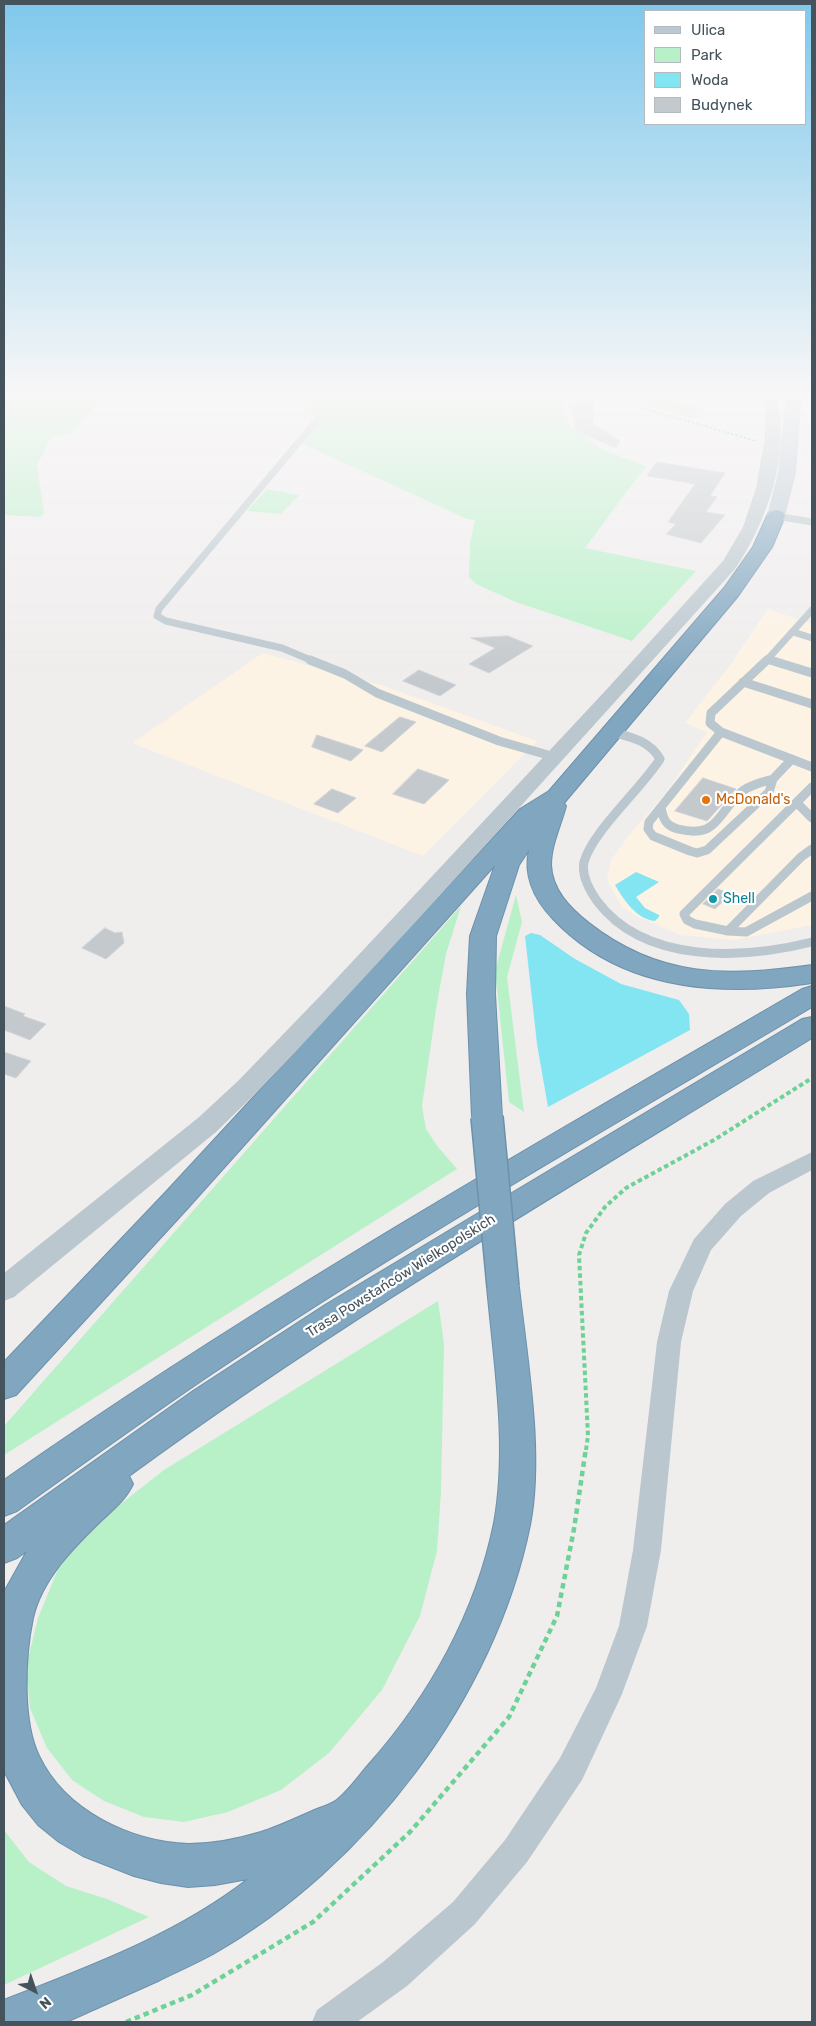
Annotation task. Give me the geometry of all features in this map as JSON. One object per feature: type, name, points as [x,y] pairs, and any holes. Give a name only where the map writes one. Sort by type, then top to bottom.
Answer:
[{"type":"highway","points":[[6,2022],[102,1983],[199,1938],[247,1906],[299,1867],[354,1812],[393,1769],[458,1672],[484,1615],[503,1565],[512,1520],[516,1467],[514,1402],[487,1117],[481,994],[484,936],[507,865],[537,819],[731,592],[762,547],[776,516]]},
{"type":"highway","points":[[558,795],[539,865],[546,892],[557,909],[593,942],[632,963],[682,978],[716,982],[750,982],[812,974]]},
{"type":"highway","points":[[4,1386],[175,1202],[528,814],[558,795]]},
{"type":"highway","points":[[4,1500],[148,1398],[323,1284],[812,995]]},
{"type":"highway","name":"Trasa Powstańców Wielkopolskich","points":[[4,1546],[205,1401],[337,1314],[812,1026]]},
{"type":"highway","points":[[205,1401],[68,1528],[44,1559],[22,1595],[11,1629],[7,1699],[9,1722],[17,1758],[28,1780],[41,1798],[79,1832],[124,1852],[178,1864],[213,1864],[259,1854],[292,1844],[354,1812]]},
{"type":"main road","points":[[776,516],[783,490]]},
{"type":"street","points":[[4,1290],[207,1125],[248,1086],[332,999],[677,624],[735,556],[757,514],[762,490]]},
{"type":"street","points":[[329,2022],[395,1974],[464,1912],[516,1851],[571,1769],[608,1694],[633,1626],[647,1550],[670,1342],[681,1291],[702,1245],[733,1210],[761,1187],[812,1160]]},
{"type":"lane","points":[[258,490],[159,609],[157,616],[166,621],[282,648],[345,674],[377,693],[499,741],[555,757]]},
{"type":"lane","points":[[776,516],[812,522]]},
{"type":"lane","points":[[812,610],[768,659],[711,713],[710,723],[721,732],[812,767]]},
{"type":"lane","points":[[793,632],[812,638]]},
{"type":"lane","points":[[768,659],[812,673]]},
{"type":"lane","points":[[743,682],[812,704]]},
{"type":"lane","points":[[612,732],[652,747],[658,752],[660,759],[597,838],[584,863],[586,884],[599,904],[613,918],[658,944],[691,952],[759,953],[785,950],[812,942]]},
{"type":"lane","points":[[721,732],[649,822],[648,829],[650,832],[690,852],[702,852],[711,848],[769,792],[773,779]]},
{"type":"lane","points":[[661,807],[666,832],[687,839],[697,838],[710,829],[741,791],[773,779],[792,759]]},
{"type":"lane","points":[[812,787],[764,836],[691,904],[684,914],[690,922],[728,931],[746,932],[812,896]]},
{"type":"lane","points":[[797,803],[812,818]]},
{"type":"lane","points":[[728,931],[812,848]]},
{"type":"shaded area","points":[[768,609],[812,624],[812,925],[734,940],[680,935],[636,916],[622,907],[607,880],[611,860],[630,834],[666,793],[707,732],[685,723],[731,664]]},
{"type":"shaded area","points":[[263,653],[384,686],[537,741],[423,856],[132,743]]},
{"type":"green space","points":[[4,490],[41,490],[44,513],[40,517],[4,515]]},
{"type":"green space","points":[[267,490],[299,495],[281,514],[247,511]]},
{"type":"green space","points":[[403,490],[628,490],[585,548],[696,571],[632,641],[516,602],[476,584],[469,577],[470,543],[475,520],[467,519]]},
{"type":"green space","points":[[516,895],[522,922],[507,977],[524,1112],[509,1102],[495,971]]},
{"type":"green space","points":[[461,906],[446,954],[422,1106],[426,1129],[438,1147],[457,1169],[4,1455],[4,1426]]},
{"type":"green space","points":[[438,1301],[444,1344],[441,1492],[437,1551],[420,1616],[382,1690],[329,1753],[281,1790],[228,1812],[184,1822],[144,1817],[104,1801],[72,1780],[47,1748],[30,1708],[26,1667],[38,1618],[58,1569],[95,1524],[164,1470]]},
{"type":"green space","points":[[4,1830],[29,1862],[66,1886],[107,1899],[149,1917],[4,1985]]},
{"type":"water","points":[[636,872],[659,882],[636,897],[645,908],[659,915],[655,921],[636,913],[615,885]]},
{"type":"water","points":[[531,933],[540,935],[575,959],[621,984],[679,1000],[689,1014],[690,1030],[548,1107],[537,1044],[525,936]]},
{"type":"building","points":[[691,490],[714,490],[710,496],[717,497],[706,512],[725,515],[701,543],[666,534],[676,524],[668,522]]},
{"type":"building","points":[[508,636],[533,646],[489,673],[469,664],[495,648],[471,638]]},
{"type":"building","points":[[419,670],[456,685],[440,696],[403,681]]},
{"type":"building","points":[[400,717],[416,722],[382,752],[365,746]]},
{"type":"building","points":[[317,735],[363,750],[351,761],[312,747]]},
{"type":"building","points":[[418,769],[449,780],[424,804],[393,794]]},
{"type":"building","name":"McDonald's","points":[[703,778],[736,789],[707,821],[675,811]]},
{"type":"building","points":[[332,789],[356,798],[338,813],[314,804]]},
{"type":"building","name":"Shell","points":[[718,889],[731,894],[715,909],[703,904]]},
{"type":"building","points":[[105,928],[115,933],[122,932],[124,943],[106,959],[82,948]]},
{"type":"building","points":[[4,1006],[25,1014],[23,1016],[46,1024],[30,1040],[4,1030]]},
{"type":"building","points":[[4,1052],[31,1061],[16,1078],[4,1074]]},
{"type":"place","name":"McDonald's","points":[[706,800]]},
{"type":"place","name":"Shell","points":[[713,899]]}]
